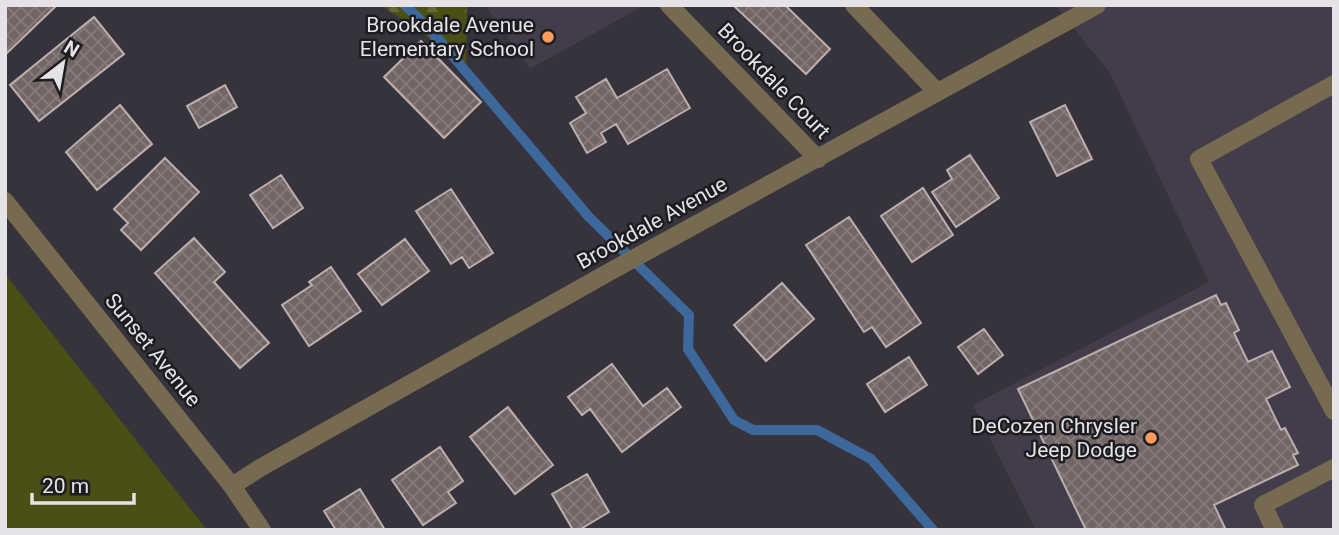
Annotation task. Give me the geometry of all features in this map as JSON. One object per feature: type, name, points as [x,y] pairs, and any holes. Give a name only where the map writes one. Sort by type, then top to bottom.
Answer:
[{"type":"street","name":"Brookdale Court","points":[[668,5],[818,159]]},
{"type":"street","points":[[854,5],[937,92]]},
{"type":"street","name":"Brookdale Avenue","points":[[232,486],[611,271],[1097,5]]},
{"type":"street","points":[[1334,84],[1199,159],[1334,411]]},
{"type":"street","name":"Sunset Avenue","points":[[5,201],[232,486],[262,530]]},
{"type":"street","points":[[1275,530],[1263,505],[1334,468]]},
{"type":"shaded area","name":"Brookdale Avenue Elementary School","points":[[485,5],[645,5],[530,69]]},
{"type":"shaded area","points":[[1055,5],[1334,5],[1334,530],[1036,530],[973,405],[1209,282],[1110,73]]},
{"type":"green space","points":[[380,5],[467,5],[466,74],[423,33]]},
{"type":"green space","points":[[5,274],[207,530],[5,530]]},
{"type":"building","points":[[5,5],[57,5],[5,55]]},
{"type":"building","points":[[733,5],[785,5],[830,49],[806,74]]},
{"type":"building","points":[[94,17],[124,54],[39,121],[10,85]]},
{"type":"building","points":[[421,41],[481,102],[444,138],[384,77]]},
{"type":"building","points":[[667,69],[690,108],[628,144],[616,124],[601,133],[606,142],[587,153],[570,123],[586,113],[576,97],[606,79],[617,98]]},
{"type":"building","points":[[225,85],[237,107],[199,128],[187,106]]},
{"type":"building","points":[[120,105],[152,144],[97,190],[66,152]]},
{"type":"building","points":[[1065,105],[1092,159],[1057,176],[1030,122]]},
{"type":"building","points":[[970,155],[999,198],[956,227],[932,192],[952,179],[947,170]]},
{"type":"building","points":[[165,158],[199,192],[141,250],[121,230],[128,223],[114,209]]},
{"type":"building","points":[[281,175],[303,208],[273,228],[250,195]]},
{"type":"building","points":[[923,188],[953,235],[912,262],[881,216]]},
{"type":"building","points":[[451,189],[493,253],[469,268],[462,257],[451,264],[416,211]]},
{"type":"building","points":[[849,217],[921,323],[886,347],[872,327],[864,332],[806,245]]},
{"type":"building","points":[[194,238],[225,272],[214,282],[269,343],[240,368],[155,273]]},
{"type":"building","points":[[405,239],[429,271],[382,305],[358,274]]},
{"type":"building","points":[[331,267],[361,311],[309,346],[282,305],[312,285],[309,282]]},
{"type":"building","points":[[782,283],[814,319],[766,361],[734,325]]},
{"type":"building","points":[[1216,295],[1221,305],[1226,303],[1239,330],[1234,333],[1248,362],[1272,351],[1290,387],[1266,399],[1281,430],[1285,428],[1298,453],[1293,455],[1298,465],[1214,505],[1226,530],[1086,530],[1018,389]]},
{"type":"building","points":[[984,329],[1003,355],[978,374],[958,347]]},
{"type":"building","points":[[909,357],[927,385],[885,412],[867,384]]},
{"type":"building","points":[[612,364],[643,406],[667,388],[681,407],[622,452],[590,409],[582,415],[568,397]]},
{"type":"building","points":[[508,407],[553,465],[515,494],[470,437]]},
{"type":"building","points":[[440,447],[463,481],[448,492],[456,503],[423,525],[392,480]]},
{"type":"building","points":[[587,474],[609,512],[579,530],[573,530],[552,494]]},
{"type":"building","points":[[360,489],[385,530],[336,530],[324,511]]},
{"type":"waterway","points":[[405,5],[435,35],[589,217],[689,315],[688,349],[734,420],[753,430],[817,430],[871,459],[933,530]]},
{"type":"place","name":"Brookdale Avenue Elementary School","points":[[548,37]]},
{"type":"place","name":"DeCozen Chrysler Jeep Dodge","points":[[1151,438]]}]
